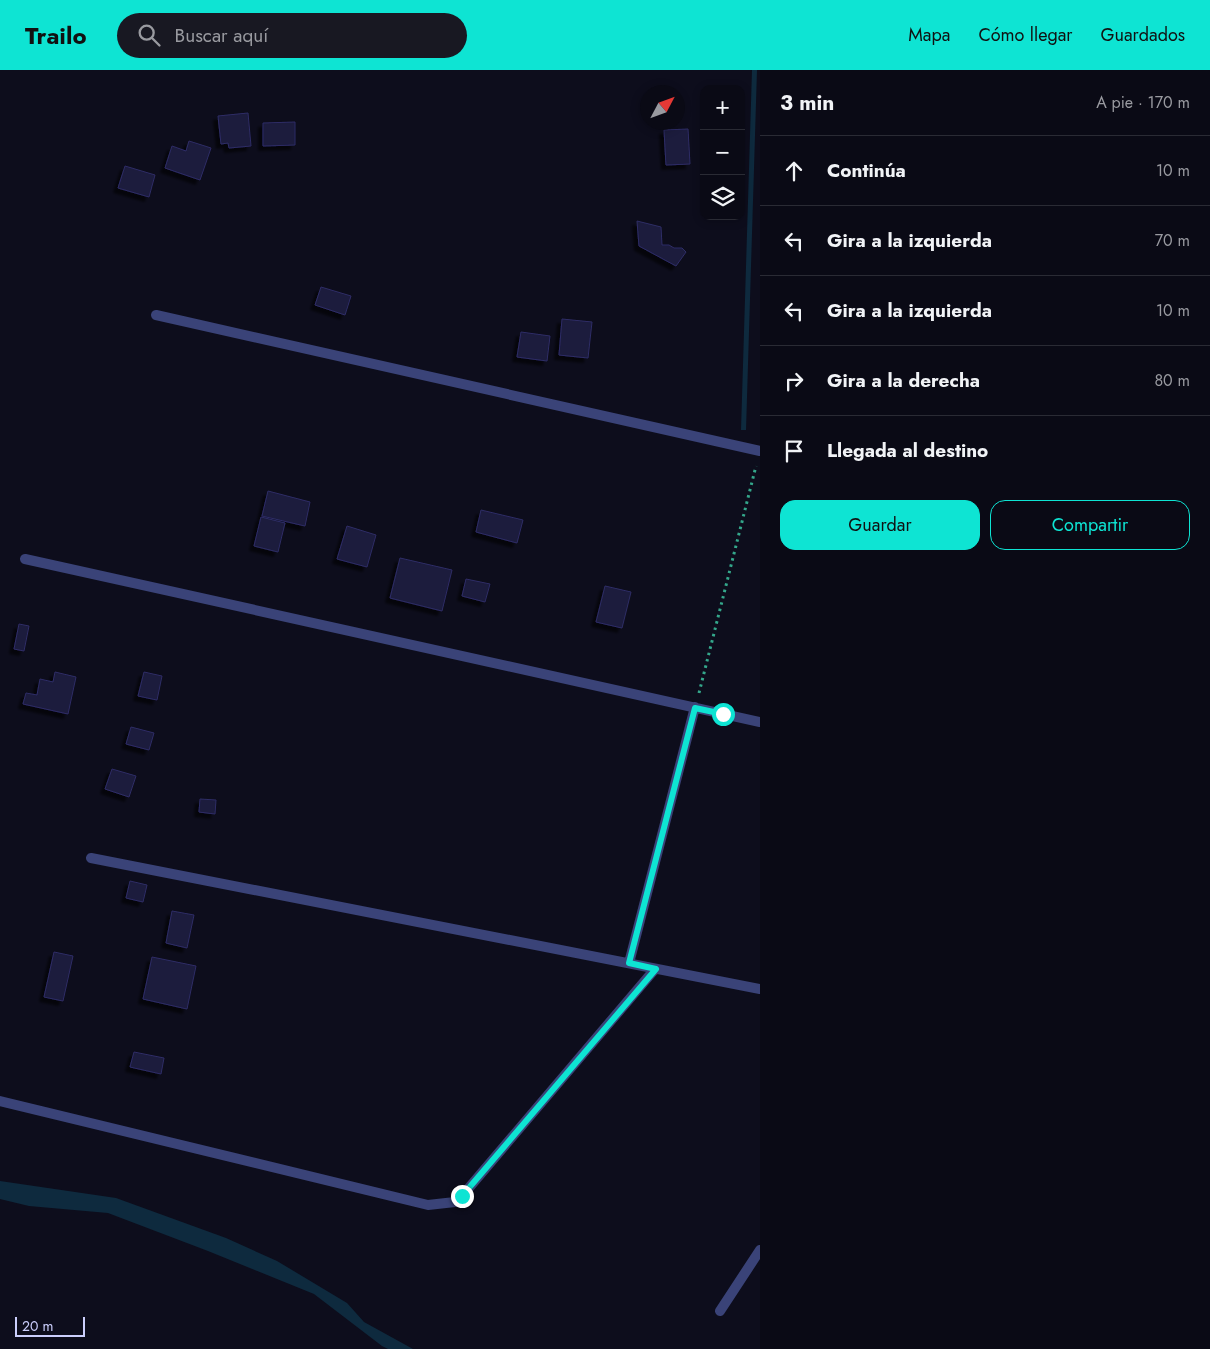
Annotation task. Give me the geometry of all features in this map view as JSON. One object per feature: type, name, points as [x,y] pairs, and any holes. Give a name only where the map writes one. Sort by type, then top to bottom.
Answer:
[{"type":"street","points":[[156,315],[760,451],[760,440]]},
{"type":"street","points":[[25,559],[760,722]]},
{"type":"street","points":[[629,963],[695,708]]},
{"type":"street","points":[[91,858],[760,989]]},
{"type":"street","points":[[0,1101],[428,1204],[455,1202],[656,969]]},
{"type":"street","points":[[720,1311],[760,1250]]},
{"type":"path","points":[[695,708],[760,451]]},
{"type":"water","points":[[752,70],[757,70],[746,430],[741,430]]},
{"type":"water","points":[[0,1181],[116,1198],[226,1238],[277,1261],[347,1303],[364,1322],[413,1349],[388,1349],[314,1294],[108,1213],[29,1206],[0,1199]]},
{"type":"building","points":[[248,113],[251,146],[229,148],[228,143],[221,144],[218,116]]},
{"type":"building","points":[[295,122],[295,145],[263,146],[263,123]]},
{"type":"building","points":[[688,129],[690,164],[666,165],[664,130]]},
{"type":"building","points":[[189,141],[211,148],[200,180],[165,168],[172,146],[186,151]]},
{"type":"building","points":[[125,166],[155,175],[149,197],[118,188]]},
{"type":"building","points":[[637,221],[661,227],[662,245],[682,248],[686,252],[676,266],[639,246]]},
{"type":"building","points":[[321,287],[351,296],[345,315],[315,305]]},
{"type":"building","points":[[562,319],[592,322],[588,358],[559,355]]},
{"type":"building","points":[[521,332],[550,336],[547,361],[517,357]]},
{"type":"building","points":[[268,491],[310,502],[305,526],[262,516]]},
{"type":"building","points":[[481,510],[523,520],[517,543],[476,532]]},
{"type":"building","points":[[261,517],[285,523],[278,552],[254,546]]},
{"type":"building","points":[[347,526],[376,535],[367,567],[337,559]]},
{"type":"building","points":[[400,558],[452,570],[442,611],[390,598]]},
{"type":"building","points":[[466,579],[490,584],[485,602],[462,596]]},
{"type":"building","points":[[605,586],[631,592],[622,628],[596,622]]},
{"type":"building","points":[[19,624],[29,626],[24,651],[14,649]]},
{"type":"building","points":[[55,672],[76,677],[68,714],[23,704],[26,693],[37,695],[40,679],[53,682]]},
{"type":"building","points":[[144,672],[162,676],[157,700],[138,696]]},
{"type":"building","points":[[131,727],[154,733],[149,750],[126,744]]},
{"type":"building","points":[[112,769],[136,776],[129,797],[105,789]]},
{"type":"building","points":[[200,799],[216,800],[215,814],[199,812]]},
{"type":"building","points":[[130,881],[147,885],[143,902],[126,898]]},
{"type":"building","points":[[172,911],[194,915],[187,948],[166,943]]},
{"type":"building","points":[[54,952],[73,956],[63,1001],[44,997]]},
{"type":"building","points":[[152,957],[196,966],[187,1009],[143,999]]},
{"type":"building","points":[[134,1052],[164,1058],[161,1074],[130,1067]]},
{"type":"route","points":[[462,1196],[656,969],[629,963],[695,708],[723,714]]}]
